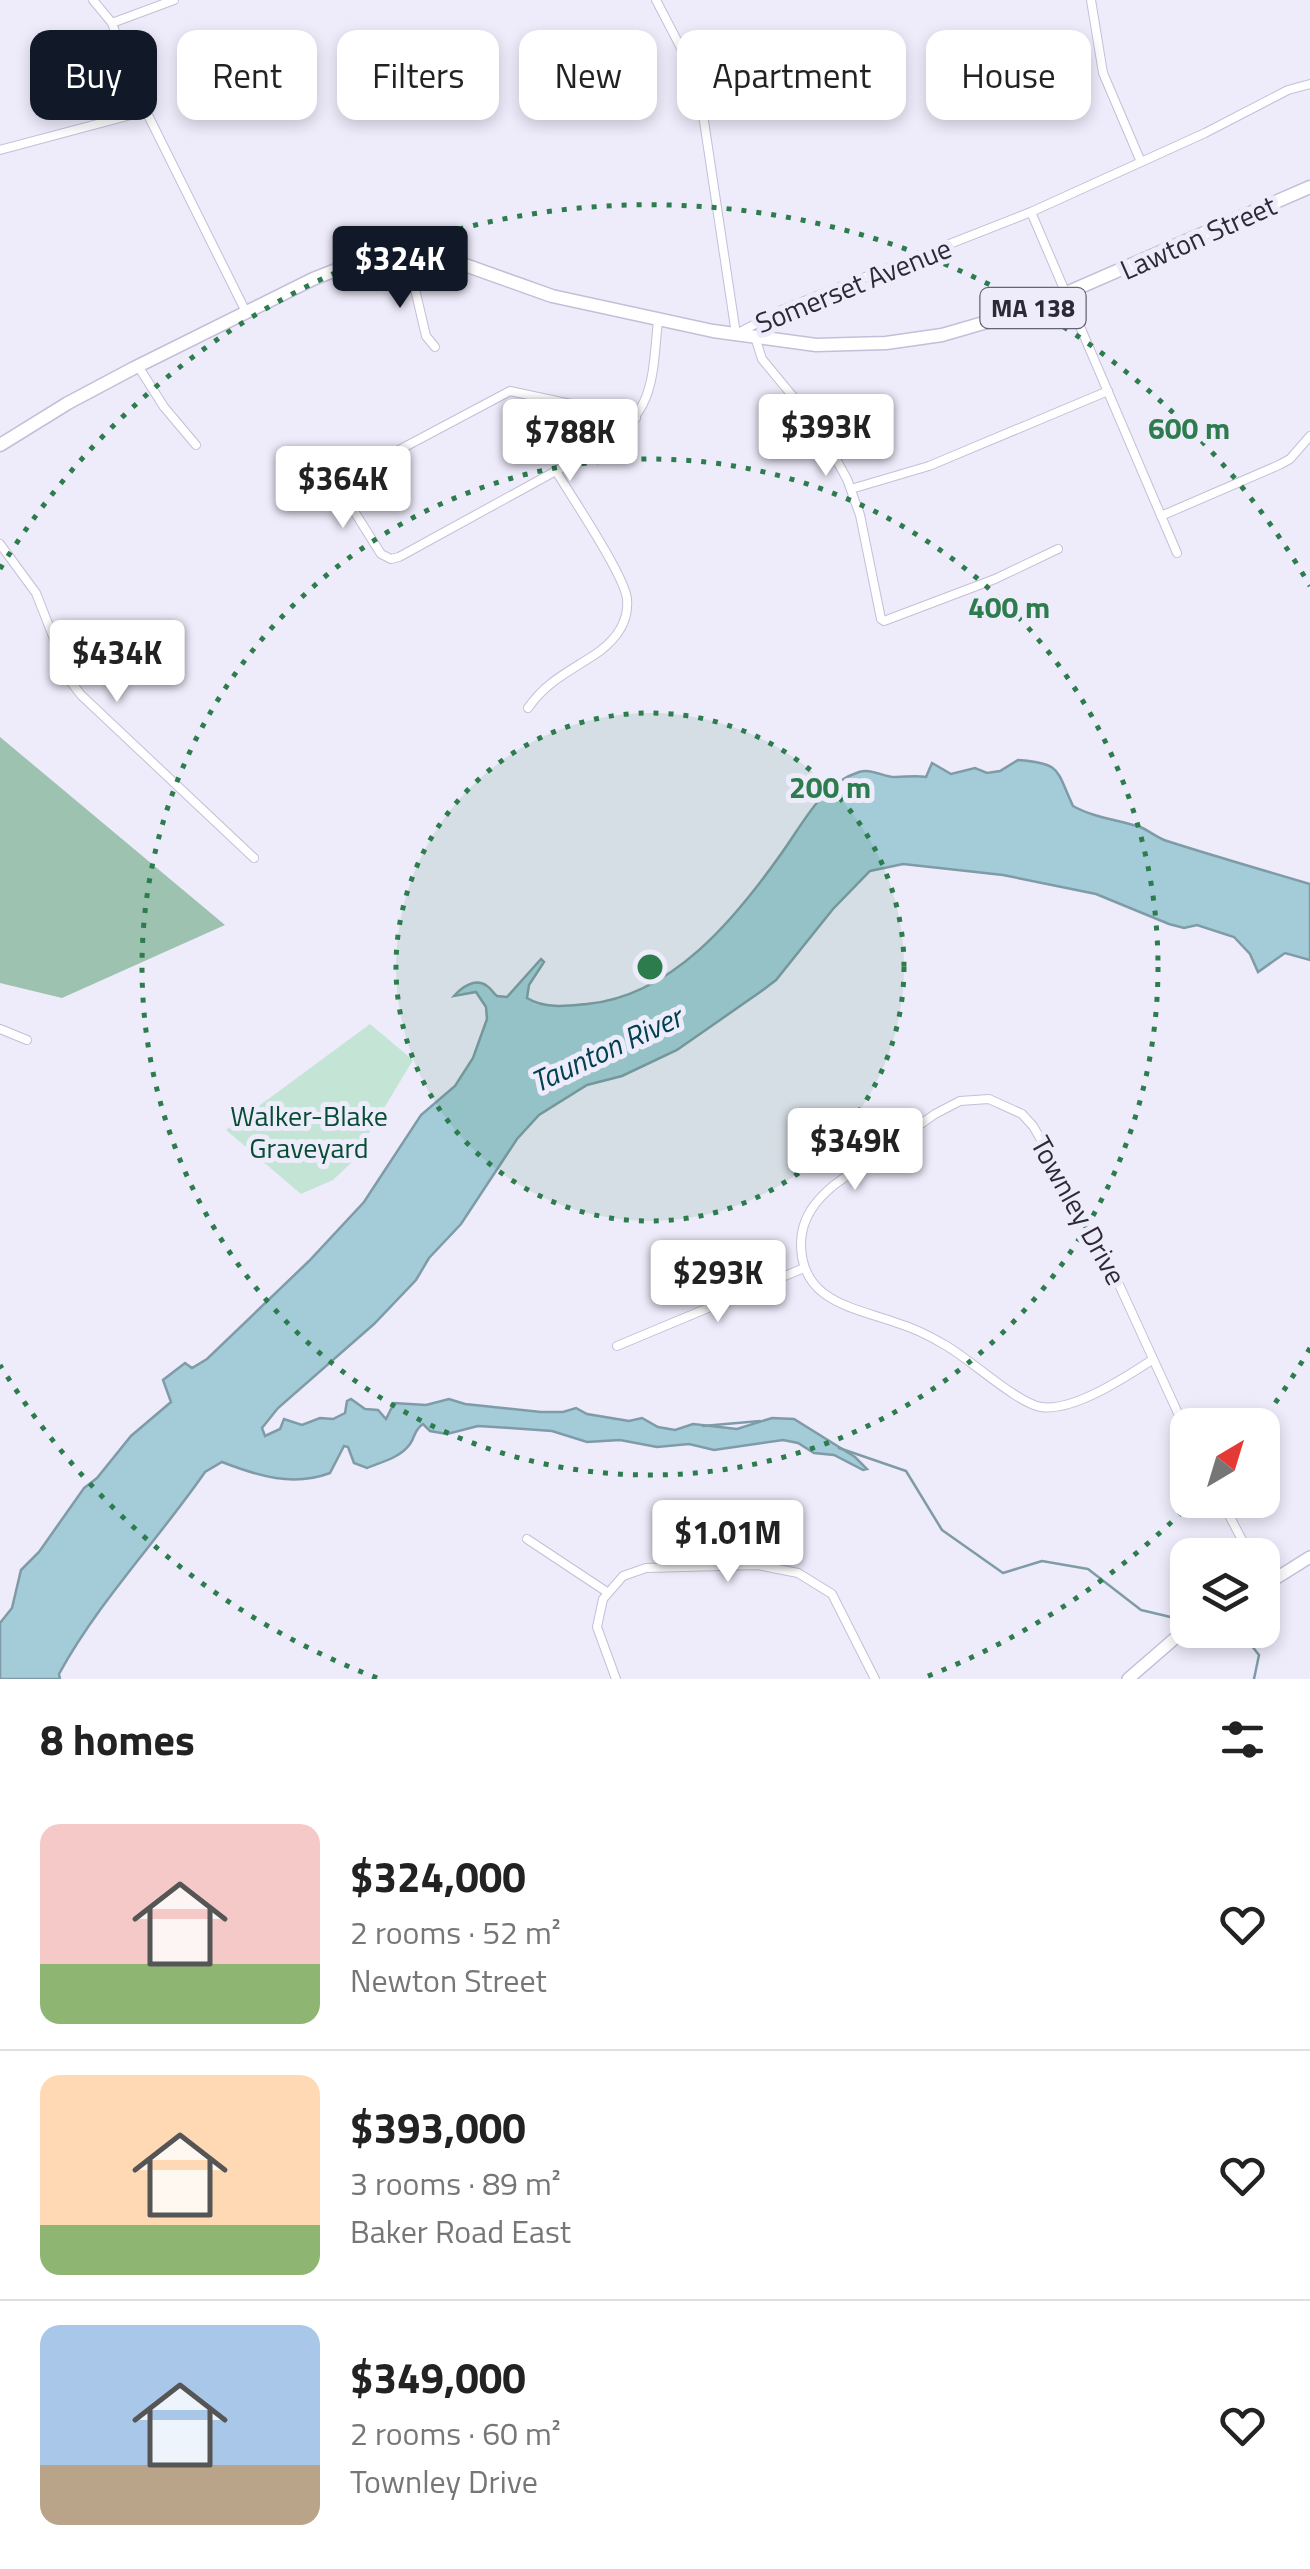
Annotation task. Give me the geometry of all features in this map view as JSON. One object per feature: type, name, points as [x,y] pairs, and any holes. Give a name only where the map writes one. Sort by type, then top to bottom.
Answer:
[{"type":"main road","name":"Lawton Street","points":[[736,334],[851,346],[980,326],[1066,294],[1310,188]]},
{"type":"main road","name":"Somerset Avenue","points":[[0,445],[68,403],[246,312],[346,264],[377,257],[406,255],[451,260],[552,296],[658,321],[736,334]]},
{"type":"main road","points":[[1280,1575],[1310,1557]]},
{"type":"main road","points":[[1128,1679],[1170,1643]]},
{"type":"street","points":[[94,0],[115,30]]},
{"type":"street","points":[[112,23],[174,0]]},
{"type":"street","points":[[656,0],[681,48],[704,121],[736,334]]},
{"type":"street","points":[[1091,0],[1103,73],[1140,162]]},
{"type":"street","name":"Somerset Avenue","points":[[736,334],[784,309],[1031,212],[1288,90],[1310,84]]},
{"type":"street","points":[[0,150],[112,120]]},
{"type":"street","points":[[150,120],[246,312]]},
{"type":"street","points":[[1031,212],[1177,553]]},
{"type":"street","points":[[406,255],[426,336],[435,347]]},
{"type":"street","points":[[636,418],[510,391],[350,476],[343,484],[344,496],[387,559],[399,557],[556,471],[604,444],[636,418],[649,392],[658,321]]},
{"type":"street","points":[[756,337],[762,359],[818,427],[851,489],[881,619],[1004,576],[1058,549]]},
{"type":"street","points":[[138,366],[164,408],[196,445]]},
{"type":"street","points":[[851,489],[911,473],[1108,391]]},
{"type":"street","points":[[1161,516],[1290,459],[1310,436]]},
{"type":"street","points":[[528,708],[548,682],[611,642],[622,627],[627,609],[622,582],[556,471]]},
{"type":"street","points":[[0,544],[28,578],[80,695],[254,858]]},
{"type":"street","points":[[0,1029],[27,1040]]},
{"type":"street","name":"Townley Drive","points":[[804,1268],[803,1226],[824,1192],[949,1105],[972,1098],[999,1102],[1022,1114],[1033,1126],[1116,1278],[1175,1408]]},
{"type":"street","points":[[617,1346],[804,1268],[818,1288],[834,1301],[934,1339],[1040,1407],[1084,1398],[1152,1360]]},
{"type":"street","points":[[527,1540],[607,1592]]},
{"type":"street","points":[[616,1679],[597,1627],[600,1605],[622,1576],[646,1568],[758,1566],[809,1578],[832,1594],[875,1679]]},
{"type":"green space","points":[[0,737],[225,925],[62,998],[0,983]]},
{"type":"green space","name":"Walker-Blake Graveyard","points":[[370,1024],[413,1060],[351,1163],[333,1180],[301,1194],[226,1130]]},
{"type":"water","name":"Taunton River","points":[[1018,760],[1050,766],[1060,776],[1073,806],[1080,810],[1310,884],[1310,960],[1285,953],[1258,972],[1250,954],[1234,937],[1197,925],[1184,928],[1169,924],[1096,894],[1003,875],[903,864],[870,871],[763,990],[677,1050],[622,1076],[587,1085],[539,1115],[517,1139],[461,1224],[429,1258],[416,1280],[374,1324],[278,1408],[262,1428],[265,1436],[280,1429],[284,1419],[302,1425],[320,1418],[333,1419],[345,1413],[351,1399],[365,1409],[378,1410],[386,1419],[394,1403],[426,1405],[449,1399],[541,1412],[576,1408],[587,1414],[629,1421],[642,1418],[675,1430],[693,1424],[737,1429],[772,1418],[794,1419],[855,1457],[867,1469],[783,1440],[714,1450],[689,1444],[657,1447],[620,1440],[587,1442],[552,1431],[478,1426],[447,1434],[430,1431],[423,1424],[401,1453],[367,1468],[354,1463],[344,1446],[330,1473],[303,1479],[262,1475],[222,1462],[205,1472],[110,1596],[75,1647],[59,1674],[60,1679],[0,1679],[0,1623],[12,1608],[21,1570],[39,1552],[84,1488],[131,1436],[171,1402],[163,1380],[185,1363],[192,1368],[207,1359],[309,1261],[364,1202],[421,1115],[455,1086],[473,1058],[487,1019],[486,1007],[476,992],[454,996],[457,993],[478,983],[497,996],[507,997],[541,959],[544,962],[529,985],[527,998],[541,1004],[587,1004],[618,998],[647,986],[674,970],[722,928],[763,879],[823,795],[846,778],[864,771],[892,777],[926,777],[932,763],[951,774],[975,768],[987,773],[1000,771]]},
{"type":"waterway","points":[[703,1426],[760,1421]]},
{"type":"waterway","points":[[839,1448],[906,1471],[942,1530],[1003,1573],[1042,1561],[1088,1569],[1141,1610],[1170,1617]]},
{"type":"waterway","points":[[1253,1648],[1259,1655],[1254,1679]]}]
